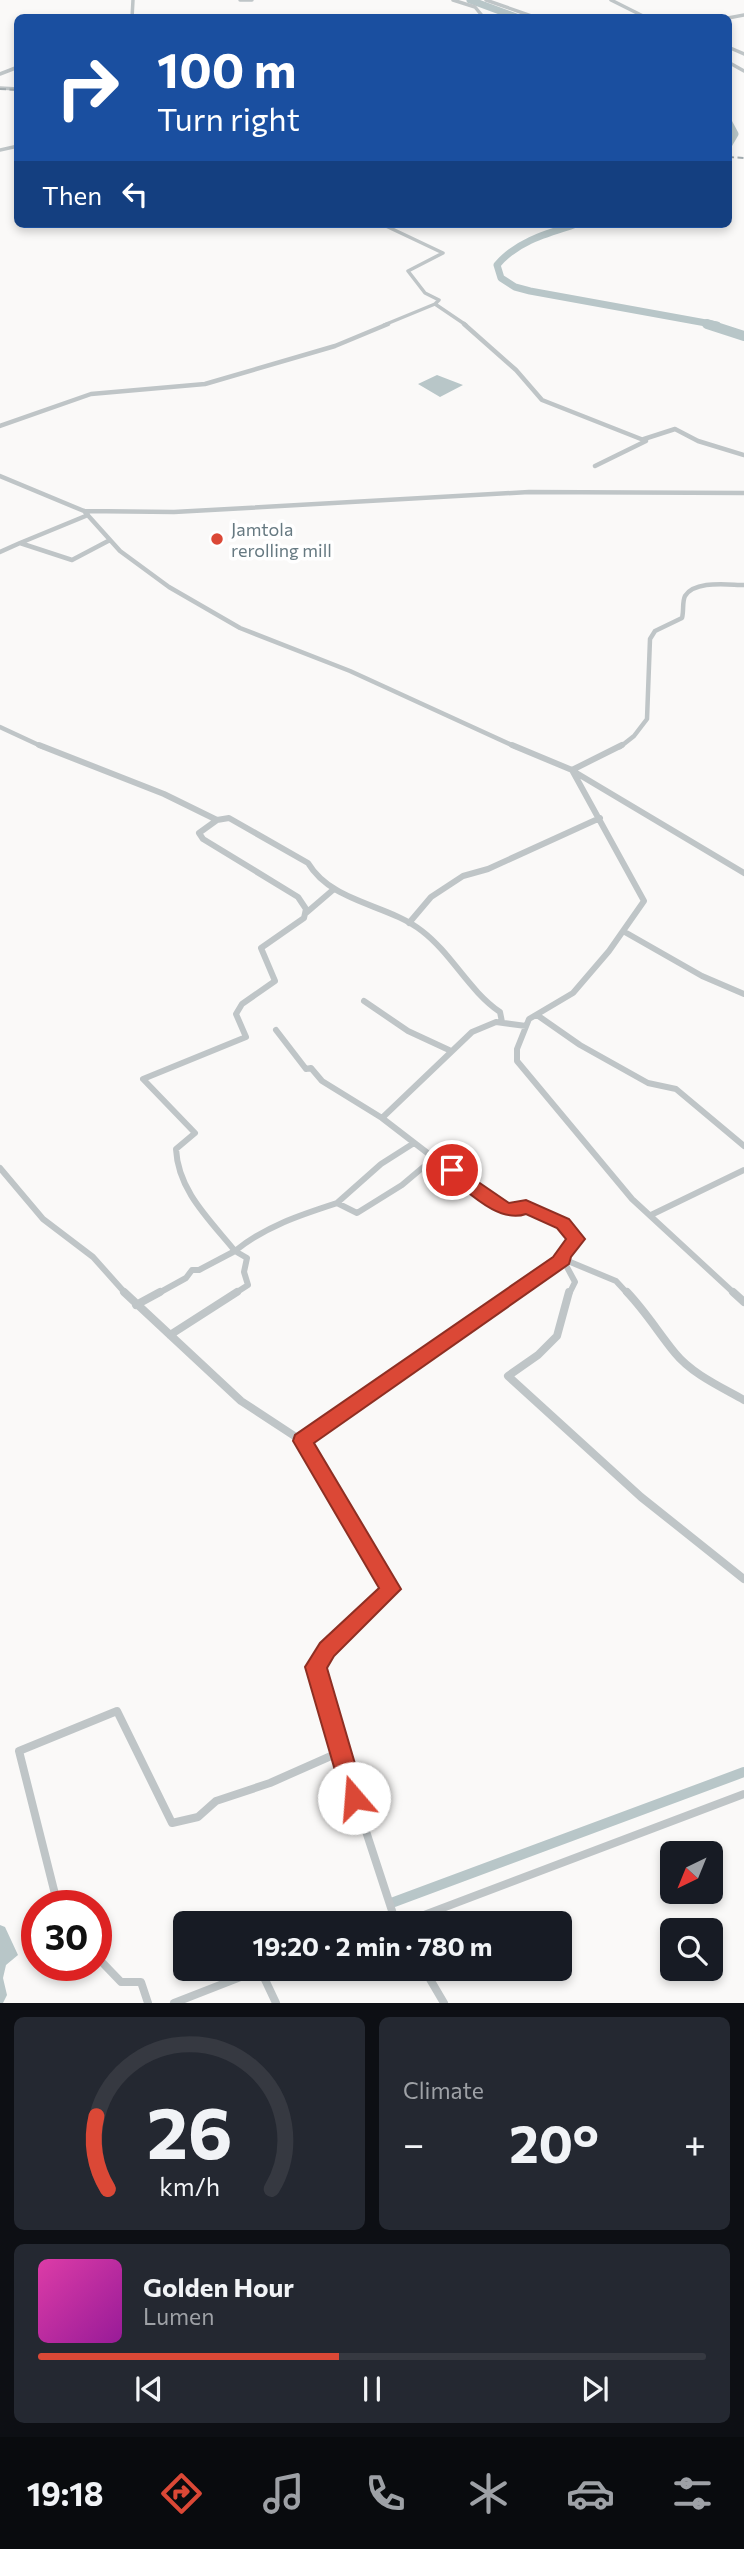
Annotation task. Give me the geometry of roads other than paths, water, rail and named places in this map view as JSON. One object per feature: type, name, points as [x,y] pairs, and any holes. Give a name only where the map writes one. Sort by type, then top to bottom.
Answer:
[{"type":"street","points":[[242,2],[252,0],[259,4]]},
{"type":"street","points":[[453,0],[475,8],[480,14]]},
{"type":"street","points":[[486,0],[526,14]]},
{"type":"street","points":[[611,0],[639,14]]},
{"type":"street","points":[[0,426],[91,394],[205,384],[335,346],[435,304],[439,300],[425,293],[408,271],[443,253],[390,228]]},
{"type":"street","points":[[435,304],[460,320],[516,370],[542,400],[644,439],[675,429],[698,441],[744,455]]},
{"type":"street","points":[[595,466],[646,441],[644,439]]},
{"type":"street","points":[[0,476],[86,513],[174,512],[529,492],[744,493]]},
{"type":"street","points":[[86,513],[120,551],[169,587],[240,628],[350,671],[459,723],[572,770],[744,873]]},
{"type":"street","points":[[0,552],[86,513]]},
{"type":"street","points":[[20,544],[72,560],[110,540]]},
{"type":"street","points":[[572,770],[608,752],[644,726],[647,719],[650,639],[655,631],[682,618],[684,597],[702,587],[744,585]]},
{"type":"street","points":[[0,727],[42,748],[132,781],[217,820]]},
{"type":"street","points":[[572,770],[643,901],[623,931],[573,993],[529,1019],[517,1049],[517,1061],[632,1199],[744,1302]]},
{"type":"street","points":[[305,915],[306,909],[298,897],[203,839],[199,833],[201,830],[217,820],[229,818],[308,863],[310,869],[334,888],[425,933],[488,1003],[500,1012],[502,1022]]},
{"type":"street","points":[[409,923],[431,897],[463,876],[488,869],[600,818]]},
{"type":"street","points":[[170,1335],[248,1285],[244,1272],[247,1258],[234,1251],[185,1184],[175,1158],[176,1149],[195,1133],[143,1079],[246,1037],[236,1014],[242,1004],[275,981],[272,968],[261,947],[305,915],[314,903],[334,888]]},
{"type":"street","points":[[623,931],[702,976],[744,994]]},
{"type":"street","points":[[364,1001],[408,1031],[449,1049]]},
{"type":"street","points":[[537,1015],[580,1045],[648,1083],[676,1089],[744,1146]]},
{"type":"street","points":[[382,1118],[462,1035],[483,1026],[511,1020],[526,1026]]},
{"type":"street","points":[[276,1030],[306,1069],[311,1068],[322,1081],[382,1118],[505,1208],[517,1210],[526,1207],[563,1223],[576,1239],[561,1256],[575,1282],[564,1298],[561,1328],[549,1346],[508,1376],[641,1497],[744,1579]]},
{"type":"street","points":[[136,1305],[186,1278],[192,1270],[199,1270],[234,1251],[272,1223],[337,1203],[381,1164],[415,1143]]},
{"type":"street","points":[[337,1203],[356,1213],[402,1185],[434,1158]]},
{"type":"street","points":[[0,1168],[43,1219],[93,1257],[136,1305],[241,1401],[302,1441],[391,1589],[327,1650],[316,1667],[340,1752],[392,1911]]},
{"type":"street","points":[[651,1216],[744,1170]]},
{"type":"street","points":[[563,1259],[616,1281],[650,1316],[676,1355],[705,1378],[744,1400]]},
{"type":"street","points":[[302,1441],[563,1259]]},
{"type":"street","points":[[54,1890],[19,1751],[117,1711],[172,1823],[198,1817],[216,1801],[270,1783],[340,1752]]},
{"type":"street","points":[[433,1911],[744,1794]]},
{"type":"street","points":[[112,1973],[121,1982],[141,1982],[148,2003]]},
{"type":"street","points":[[174,2003],[230,1981]]},
{"type":"street","points":[[266,1981],[276,2003]]},
{"type":"street","points":[[431,1981],[444,2003]]},
{"type":"waterway","points":[[470,0],[508,14]]},
{"type":"waterway","points":[[732,128],[735,134],[732,139]]},
{"type":"waterway","points":[[564,228],[523,244],[505,257],[497,265],[501,278],[515,287],[530,291],[717,325]]},
{"type":"waterway","points":[[707,324],[744,336]]},
{"type":"waterway","points":[[394,1902],[744,1772]]},
{"type":"railway","points":[[0,89],[14,90]]},
{"type":"railway","points":[[732,157],[744,158]]},
{"type":"place","name":"Jamtola rerolling mill","points":[[217,539]]}]
